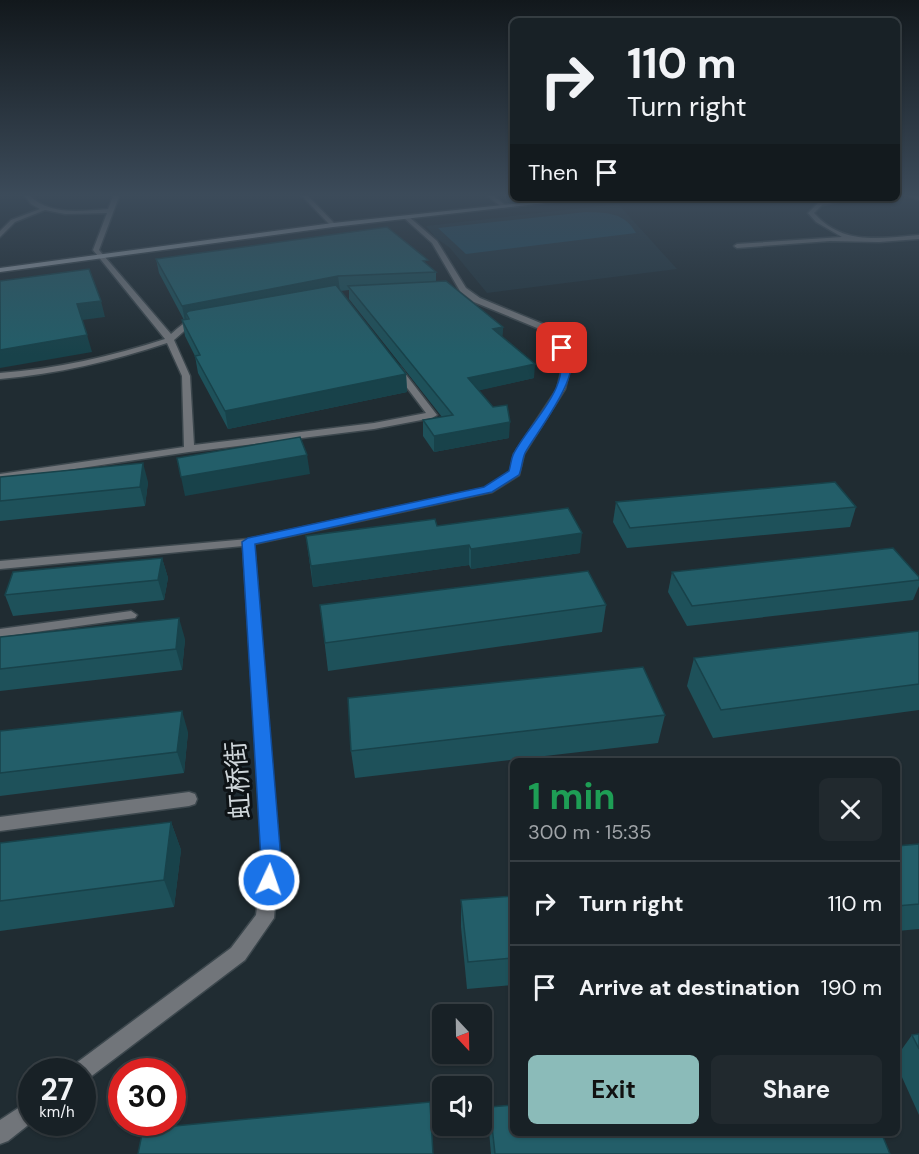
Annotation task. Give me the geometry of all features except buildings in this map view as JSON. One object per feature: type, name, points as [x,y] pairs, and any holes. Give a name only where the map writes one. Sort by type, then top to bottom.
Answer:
[{"type":"street","points":[[97,248],[100,256],[169,340],[186,376],[189,448]]},
{"type":"street","points":[[0,270],[161,248]]},
{"type":"street","points":[[0,565],[248,542],[488,490],[515,473],[519,454],[561,389],[568,360],[557,336],[540,326],[477,300],[464,289],[439,248]]},
{"type":"street","points":[[452,290],[464,289]]},
{"type":"street","points":[[0,376],[27,374],[124,355],[169,340],[189,323],[213,319]]},
{"type":"street","points":[[0,477],[189,448],[374,426],[432,415],[390,359]]},
{"type":"street","name":"虹桥街","points":[[96,1060],[238,954],[265,918],[271,860],[248,542]]},
{"type":"street","points":[[0,633],[131,615]]},
{"type":"street","points":[[0,824],[189,799]]},
{"type":"street","points":[[0,1133],[18,1120]]},
{"type":"shaded area","points":[[450,248],[658,248],[677,269],[487,293]]},
{"type":"shaded area","points":[[459,248],[516,248],[466,254]]},
{"type":"route","points":[[269,880],[271,860],[248,542],[488,490],[515,473],[519,454],[561,389],[568,360],[562,348]]}]
